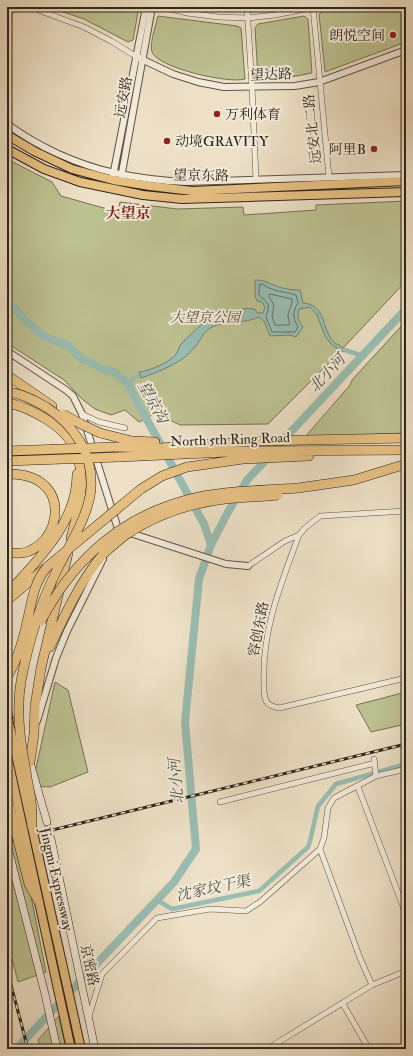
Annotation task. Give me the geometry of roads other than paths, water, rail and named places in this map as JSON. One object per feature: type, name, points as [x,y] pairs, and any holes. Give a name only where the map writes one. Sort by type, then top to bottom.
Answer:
[{"type":"highway","points":[[8,375],[63,414],[100,433],[160,448],[178,448]]},
{"type":"highway","points":[[7,392],[19,394],[32,399],[62,419],[72,428],[79,438],[87,455],[90,469],[91,488],[84,514],[47,592],[36,622],[21,682],[19,714],[22,751],[31,802],[32,826]]},
{"type":"highway","points":[[7,402],[22,407],[46,419],[63,433],[79,456],[81,469],[82,488],[77,514],[41,668],[35,706],[34,734],[30,762]]},
{"type":"highway","name":"North 5th Ring Road","points":[[178,448],[257,441],[406,438]]},
{"type":"highway","points":[[7,594],[39,559],[52,542],[64,521],[72,503],[77,476],[73,446]]},
{"type":"highway","name":"North 5th Ring Road","points":[[7,451],[115,447],[178,448],[246,455]]},
{"type":"highway","name":"North 5th Ring Road","points":[[7,461],[119,457],[160,448]]},
{"type":"highway","points":[[7,600],[141,489],[162,476],[187,466],[246,455],[406,450]]},
{"type":"highway","points":[[41,668],[62,620],[92,567],[103,554],[127,534],[151,521],[199,503],[226,499],[263,497],[297,491],[354,480],[406,464]]},
{"type":"highway","points":[[7,474],[30,476],[46,486],[52,494],[56,516],[52,528],[45,540],[35,548],[25,552],[13,554],[7,552]]},
{"type":"highway","points":[[28,653],[36,631],[50,604],[79,564],[112,535],[133,521],[186,500],[230,492],[297,491]]},
{"type":"highway","points":[[7,677],[14,664],[21,645],[35,585],[40,575],[47,567]]},
{"type":"highway","points":[[7,797],[29,884],[38,900]]},
{"type":"main road","name":"望京东路","points":[[8,135],[34,151],[72,169],[117,177],[150,186],[192,191],[406,181]]},
{"type":"main road","name":"望京东路","points":[[7,149],[44,169],[80,182],[143,195],[182,199],[406,192]]},
{"type":"main road","points":[[7,707],[13,726],[30,762],[47,822]]},
{"type":"main road","name":"Jingmi Expressway","points":[[7,714],[81,1049]]},
{"type":"main road","name":"Jingmi Expressway","points":[[7,755],[71,1049]]},
{"type":"main road","name":"京密路","points":[[51,839],[95,1049]]},
{"type":"main road","points":[[8,848],[45,994],[57,1049]]},
{"type":"street","points":[[7,17],[14,7]]},
{"type":"street","points":[[30,7],[84,27],[140,58]]},
{"type":"street","name":"远安路","points":[[140,58],[146,7]]},
{"type":"street","name":"远安路","points":[[115,190],[140,58],[152,7]]},
{"type":"street","points":[[162,7],[187,13],[218,17],[248,18],[276,15],[314,7]]},
{"type":"street","points":[[247,7],[256,180]]},
{"type":"street","name":"远安北二路","points":[[314,7],[319,82],[329,177]]},
{"type":"street","name":"望达路","points":[[140,58],[173,74],[198,82],[224,87],[295,86],[319,82],[406,50]]},
{"type":"street","points":[[7,124],[27,138],[117,177],[186,182],[406,174]]},
{"type":"street","points":[[367,176],[376,183]]},
{"type":"street","points":[[207,190],[222,180]]},
{"type":"street","points":[[7,351],[73,396],[82,414],[118,529],[66,631],[45,693],[34,734]]},
{"type":"street","points":[[82,414],[99,422],[125,428]]},
{"type":"street","name":"容创东路","points":[[406,511],[320,516],[305,528],[299,535],[276,598],[267,636],[263,670],[264,694],[267,702],[272,707],[279,708],[406,678]]},
{"type":"street","points":[[118,529],[222,563],[248,566],[285,542],[299,535]]},
{"type":"street","points":[[220,802],[375,761],[376,776]]},
{"type":"street","points":[[89,1019],[102,974],[157,918],[210,909],[246,911],[260,902],[320,849],[324,838],[328,808],[334,798],[358,787],[376,776],[406,769]]},
{"type":"street","points":[[358,787],[406,914]]},
{"type":"street","points":[[320,849],[360,958],[372,985]]},
{"type":"street","points":[[267,1049],[372,985],[406,971]]},
{"type":"street","points":[[345,1002],[368,1049]]},
{"type":"water","points":[[255,280],[265,281],[284,288],[300,290],[303,303],[316,308],[322,317],[333,341],[345,349],[343,352],[332,345],[325,336],[317,315],[310,307],[299,309],[298,318],[303,327],[296,337],[290,335],[270,336],[264,321],[259,317],[248,321],[219,324],[207,330],[195,347],[185,357],[164,369],[141,378],[139,372],[154,368],[170,360],[176,354],[180,345],[200,325],[211,317],[223,312],[244,309],[255,309],[257,313],[263,313],[265,307],[262,302],[257,301],[255,296]]},
{"type":"waterway","name":"望京沟","points":[[7,302],[43,336],[67,345],[82,359],[101,369],[114,372],[127,383],[204,524],[211,545]]},
{"type":"waterway","name":"北小河","points":[[271,453],[406,309]]},
{"type":"waterway","points":[[345,350],[363,356]]},
{"type":"waterway","points":[[127,383],[137,376]]},
{"type":"waterway","name":"北小河","points":[[16,1049],[174,882],[196,849],[185,722],[199,579],[211,545],[227,514],[247,480],[265,461]]},
{"type":"waterway","name":"沈家坟干渠","points":[[157,900],[172,909],[259,891],[308,847],[318,806],[336,784],[406,764]]},
{"type":"tunnel","points":[[47,822],[51,839]]},
{"type":"tunnel","points":[[7,840],[8,848]]},
{"type":"railway","points":[[7,841],[406,744]]},
{"type":"railway","points":[[7,970],[28,1049]]},
{"type":"place","name":"朗悦空间","points":[[393,35]]},
{"type":"place","name":"万利体育","points":[[217,114]]},
{"type":"place","name":"动境GRAVITY","points":[[167,141]]},
{"type":"place","name":"阿里B","points":[[374,149]]},
{"type":"district","name":"大望京","points":[[128,213]]},
{"type":"park label","name":"大望京公园","points":[[205,317]]}]
